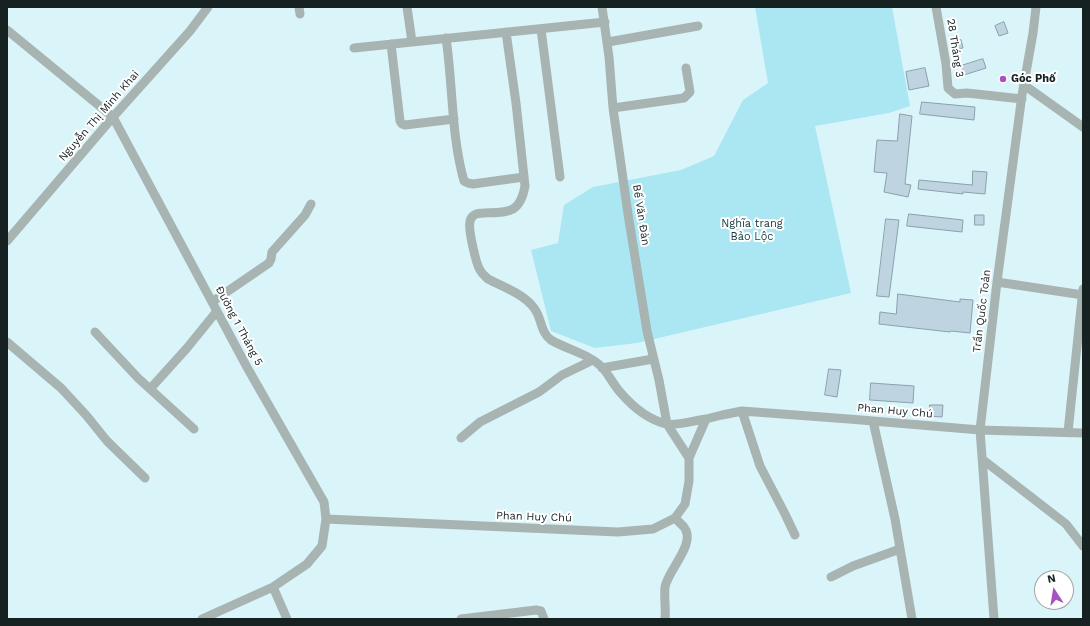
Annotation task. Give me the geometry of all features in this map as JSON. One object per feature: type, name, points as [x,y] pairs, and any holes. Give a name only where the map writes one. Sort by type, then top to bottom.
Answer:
[{"type":"street","name":"Nguyễn Thị Minh Khai","points":[[7,241],[190,31],[208,7]]},
{"type":"street","points":[[407,7],[412,42]]},
{"type":"street","name":"Bế Văn Đàn","points":[[602,7],[608,42],[613,108],[629,221],[647,331],[659,380],[667,424]]},
{"type":"street","name":"28 Tháng 3","points":[[936,7],[946,64],[948,88],[955,94],[967,93],[1022,99]]},
{"type":"street","name":"Trần Quốc Toản","points":[[994,619],[980,430],[997,282],[1036,7]]},
{"type":"street","points":[[354,48],[605,22]]},
{"type":"street","points":[[608,42],[698,26]]},
{"type":"street","points":[[541,28],[560,177]]},
{"type":"street","name":"Đường 1 Tháng 5","points":[[7,30],[114,117],[214,306],[324,502],[326,519],[322,546],[306,564],[273,587],[202,619]]},
{"type":"street","points":[[506,32],[516,103],[525,186],[523,196],[512,210],[506,212],[476,214],[472,217],[470,228],[477,263],[488,279],[522,297],[535,308],[542,328],[551,340],[580,352],[593,360],[602,368],[620,392],[643,414],[667,424],[689,458]]},
{"type":"street","points":[[446,38],[450,65],[454,119],[460,164],[464,181],[473,184],[524,176]]},
{"type":"street","points":[[391,44],[400,121],[402,124],[405,125],[454,119]]},
{"type":"street","points":[[613,108],[684,98],[690,92],[686,68]]},
{"type":"street","points":[[1024,85],[1083,126]]},
{"type":"street","points":[[150,389],[187,348],[214,306],[269,263],[272,252],[305,215],[311,204]]},
{"type":"street","points":[[997,282],[1083,293],[1068,432]]},
{"type":"street","points":[[95,332],[150,389],[194,429]]},
{"type":"street","points":[[7,342],[61,388],[107,441],[145,478]]},
{"type":"street","points":[[602,368],[654,359]]},
{"type":"street","points":[[461,438],[480,422],[539,392],[562,376],[593,360]]},
{"type":"street","points":[[742,412],[760,466],[786,514],[795,535]]},
{"type":"street","name":"Phan Huy Chú","points":[[667,424],[706,419],[742,412],[980,430],[1083,433]]},
{"type":"street","points":[[665,619],[665,588],[669,577],[686,548],[687,542],[685,528],[675,518],[685,504],[689,480],[689,458],[706,419]]},
{"type":"street","points":[[873,421],[895,519],[912,619]]},
{"type":"street","points":[[982,458],[1066,524],[1083,546]]},
{"type":"street","name":"Phan Huy Chú","points":[[326,519],[618,532],[653,529],[675,518]]},
{"type":"street","points":[[831,577],[853,566],[900,549]]},
{"type":"street","points":[[273,587],[287,619]]},
{"type":"street","points":[[461,619],[536,610],[541,611],[544,619]]},
{"type":"green space","name":"Nghĩa trang Bảo Lộc","points":[[755,7],[892,7],[910,106],[889,113],[815,126],[851,293],[637,343],[595,348],[551,331],[531,250],[558,243],[564,205],[593,187],[681,170],[714,156],[743,100],[768,83]]},
{"type":"building","points":[[1004,22],[1008,33],[999,36],[995,26]]},
{"type":"building","points":[[961,40],[963,48],[952,50],[950,43]]},
{"type":"building","points":[[983,59],[986,68],[964,75],[961,66]]},
{"type":"building","points":[[925,68],[929,86],[909,90],[906,72]]},
{"type":"building","points":[[922,102],[975,107],[974,120],[920,114]]},
{"type":"building","points":[[900,114],[912,116],[905,184],[911,185],[908,197],[884,192],[887,173],[874,172],[877,140],[897,141]]},
{"type":"building","points":[[973,171],[987,172],[985,194],[963,192],[963,194],[918,189],[919,180],[972,185]]},
{"type":"building","points":[[909,214],[963,220],[962,232],[907,226]]},
{"type":"building","points":[[975,215],[984,215],[984,225],[975,225]]},
{"type":"building","points":[[886,219],[899,220],[889,297],[877,296]]},
{"type":"building","points":[[898,294],[960,302],[960,299],[973,300],[970,333],[879,324],[880,312],[896,314]]},
{"type":"building","points":[[829,369],[841,370],[837,397],[825,395]]},
{"type":"building","points":[[871,383],[914,386],[913,403],[870,400]]},
{"type":"building","points":[[930,405],[943,405],[942,417],[929,416]]},
{"type":"place","name":"Góc Phố","points":[[1003,79]]}]
